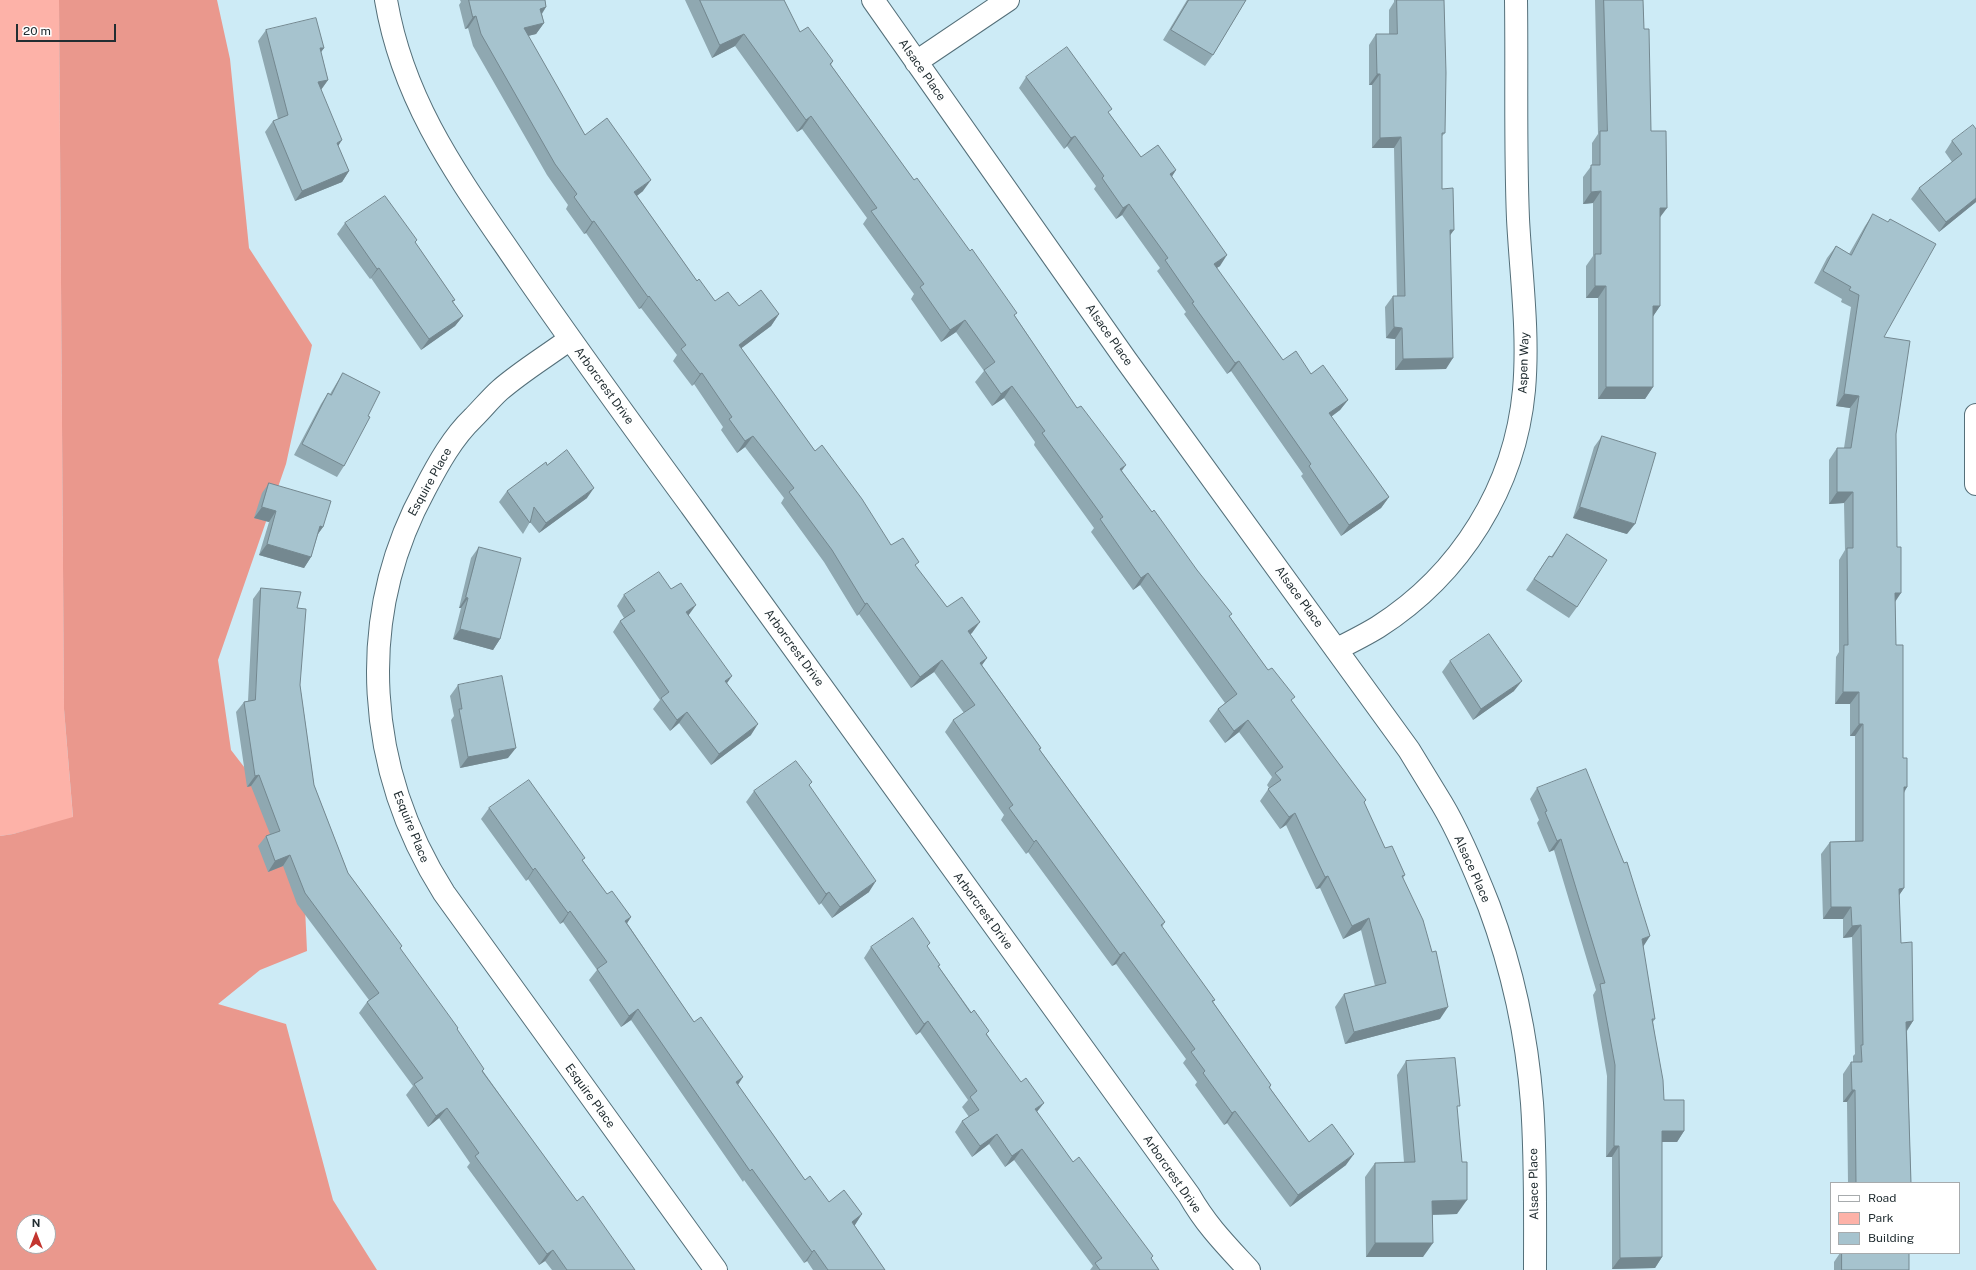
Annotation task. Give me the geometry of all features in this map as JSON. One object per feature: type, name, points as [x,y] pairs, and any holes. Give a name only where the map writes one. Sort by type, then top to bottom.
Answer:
[{"type":"street","name":"Arborcrest Drive","points":[[386,0],[400,58],[416,101],[453,168],[570,339],[1184,1189],[1206,1223],[1227,1248],[1249,1270]]},
{"type":"street","name":"Alsace Place","points":[[872,0],[1126,360],[1409,750],[1427,777],[1442,804],[1471,862],[1489,907],[1518,1010],[1526,1055],[1534,1130],[1535,1270]]},
{"type":"street","points":[[916,62],[1008,0]]},
{"type":"street","name":"Aspen Way","points":[[1337,649],[1378,627],[1392,617],[1443,573],[1478,528],[1500,486],[1516,442],[1524,390],[1526,340],[1516,178],[1516,0]]},
{"type":"street","name":"Esquire Place","points":[[570,339],[500,391],[473,418],[449,448],[417,502],[394,562],[381,623],[378,656],[378,688],[383,736],[393,780],[408,826],[429,868],[444,893],[716,1270]]},
{"type":"street","points":[[1976,415],[1976,484]]},
{"type":"green space","points":[[0,0],[59,0],[64,709],[73,818],[0,836]]},
{"type":"shaded area","points":[[59,0],[217,0],[230,59],[249,248],[312,345],[286,464],[218,660],[231,750],[302,842],[307,951],[260,970],[218,1004],[286,1024],[333,1200],[377,1270],[0,1270],[0,836],[13,834],[73,817],[64,709]]},
{"type":"building","points":[[469,0],[545,0],[546,7],[540,9],[544,23],[524,28],[585,135],[607,118],[651,180],[634,192],[697,281],[699,279],[715,301],[728,292],[739,306],[761,290],[779,314],[739,345],[815,451],[822,445],[862,499],[891,545],[903,538],[919,562],[915,565],[947,607],[962,597],[980,622],[968,631],[987,658],[980,663],[1041,748],[1039,749],[1165,922],[1161,925],[1215,1000],[1212,1001],[1271,1085],[1269,1087],[1309,1142],[1332,1124],[1354,1154],[1298,1195],[1235,1111],[1232,1113],[1203,1073],[1205,1071],[1191,1052],[1195,1049],[1124,952],[1120,955],[1036,840],[1034,842],[1009,808],[1013,805],[953,720],[975,705],[942,660],[920,677],[867,603],[865,604],[832,550],[789,492],[794,488],[753,436],[745,441],[729,419],[732,417],[702,373],[700,374],[681,349],[686,345],[649,296],[648,297],[594,221],[592,222],[574,197],[577,194],[555,164],[481,34],[476,16],[473,17]]},
{"type":"building","points":[[700,0],[784,0],[800,32],[808,27],[833,61],[830,64],[914,180],[917,178],[970,251],[972,249],[1017,313],[1014,315],[1077,408],[1081,406],[1126,465],[1120,469],[1152,512],[1154,510],[1197,570],[1232,614],[1229,616],[1268,670],[1272,668],[1295,697],[1291,700],[1366,800],[1364,802],[1385,848],[1392,846],[1405,875],[1402,876],[1423,920],[1432,952],[1436,951],[1448,1007],[1354,1032],[1344,994],[1386,983],[1369,918],[1352,926],[1328,876],[1325,877],[1295,813],[1289,817],[1268,789],[1281,780],[1275,773],[1283,767],[1248,720],[1234,731],[1218,709],[1237,694],[1148,573],[1141,578],[1100,519],[1103,517],[1042,433],[1045,431],[1012,386],[1001,394],[984,370],[995,362],[965,320],[950,330],[920,287],[924,284],[871,211],[877,208],[811,116],[806,120],[744,34],[720,45]]},
{"type":"building","points":[[1189,0],[1246,0],[1213,55],[1171,30]]},
{"type":"building","points":[[1397,0],[1444,0],[1446,73],[1445,133],[1442,133],[1442,189],[1453,188],[1454,230],[1450,230],[1453,358],[1403,359],[1402,328],[1394,327],[1393,296],[1405,296],[1401,137],[1380,138],[1380,74],[1377,74],[1376,34],[1397,34]]},
{"type":"building","points":[[1604,0],[1643,0],[1644,29],[1649,29],[1651,131],[1666,131],[1667,208],[1660,208],[1660,306],[1653,306],[1653,387],[1606,387],[1606,286],[1595,286],[1595,254],[1601,254],[1601,191],[1591,192],[1591,165],[1600,165],[1600,131],[1607,131]]},
{"type":"building","points":[[316,18],[324,48],[320,48],[328,80],[318,82],[342,140],[337,143],[349,171],[302,191],[273,121],[288,115],[266,30]]},
{"type":"building","points":[[1067,47],[1112,109],[1108,112],[1141,157],[1158,145],[1176,170],[1170,174],[1227,255],[1214,264],[1283,360],[1296,351],[1311,374],[1323,365],[1348,400],[1329,413],[1389,497],[1349,525],[1309,466],[1311,464],[1239,361],[1235,363],[1192,303],[1194,302],[1165,260],[1168,258],[1129,204],[1123,208],[1102,178],[1104,176],[1075,136],[1071,138],[1026,77]]},
{"type":"building","points":[[1973,125],[1976,129],[1976,198],[1946,222],[1919,188],[1962,154],[1952,141]]},
{"type":"building","points":[[385,196],[417,240],[415,242],[455,300],[452,301],[463,316],[429,339],[345,223]]},
{"type":"building","points":[[1873,214],[1888,222],[1890,219],[1936,244],[1884,337],[1910,341],[1896,434],[1897,547],[1901,547],[1901,593],[1895,593],[1896,645],[1903,645],[1903,758],[1907,758],[1907,787],[1904,787],[1904,888],[1899,889],[1901,943],[1912,942],[1913,1021],[1906,1022],[1911,1182],[1856,1182],[1855,1090],[1852,1090],[1851,1062],[1862,1062],[1861,925],[1852,926],[1851,907],[1831,907],[1830,842],[1863,841],[1863,724],[1859,724],[1859,692],[1843,692],[1844,645],[1848,645],[1847,548],[1853,548],[1853,492],[1837,492],[1837,448],[1851,448],[1859,396],[1844,394],[1859,295],[1849,290],[1851,287],[1823,271],[1836,246],[1851,255]]},
{"type":"building","points":[[343,373],[380,392],[368,416],[370,417],[344,466],[302,444],[328,393],[331,395]]},
{"type":"building","points":[[1602,436],[1656,453],[1635,524],[1580,507]]},
{"type":"building","points":[[567,450],[594,488],[546,523],[534,507],[530,523],[507,491],[546,462],[547,465]]},
{"type":"building","points":[[269,483],[331,501],[323,527],[320,526],[311,557],[267,544],[276,511],[262,507]]},
{"type":"building","points":[[1567,534],[1607,560],[1577,607],[1534,579],[1549,556],[1552,557]]},
{"type":"building","points":[[479,547],[521,558],[500,639],[460,629],[468,598],[466,597]]},
{"type":"building","points":[[659,572],[671,589],[681,583],[696,605],[686,612],[732,676],[725,681],[758,724],[719,754],[687,712],[677,720],[661,698],[669,692],[620,621],[635,611],[624,595]]},
{"type":"building","points":[[261,588],[301,592],[297,608],[306,609],[300,685],[314,785],[348,873],[402,946],[400,948],[458,1028],[457,1029],[484,1069],[482,1071],[577,1201],[583,1196],[635,1270],[567,1270],[553,1250],[547,1254],[475,1156],[479,1153],[447,1108],[436,1116],[414,1084],[423,1078],[367,1002],[379,993],[305,893],[290,855],[275,861],[266,836],[280,831],[259,775],[255,776],[244,702],[255,700]]},
{"type":"building","points":[[1489,634],[1522,681],[1481,709],[1450,661]]},
{"type":"building","points":[[502,676],[516,748],[468,757],[459,709],[462,709],[458,685]]},
{"type":"building","points":[[796,761],[812,782],[809,785],[876,881],[840,907],[829,892],[826,894],[754,791]]},
{"type":"building","points":[[1586,769],[1624,863],[1627,862],[1650,936],[1642,939],[1655,1019],[1652,1019],[1663,1080],[1664,1100],[1684,1100],[1684,1131],[1662,1131],[1662,1257],[1620,1258],[1619,1146],[1614,1146],[1615,1065],[1600,984],[1605,983],[1561,839],[1557,841],[1545,812],[1547,811],[1537,788]]},
{"type":"building","points":[[529,780],[585,858],[582,860],[607,894],[612,891],[631,917],[625,921],[694,1022],[701,1017],[743,1077],[736,1082],[805,1180],[810,1176],[829,1202],[844,1190],[862,1214],[852,1222],[885,1270],[828,1270],[814,1250],[812,1252],[752,1169],[750,1171],[638,1009],[629,1016],[597,969],[607,962],[570,911],[568,913],[535,868],[533,870],[489,808]]},
{"type":"building","points":[[913,918],[930,943],[927,946],[940,965],[938,966],[971,1013],[974,1010],[989,1031],[986,1034],[1021,1082],[1026,1078],[1044,1103],[1035,1109],[1073,1162],[1079,1157],[1153,1256],[1151,1258],[1159,1270],[1100,1270],[1095,1263],[1102,1258],[1022,1149],[1012,1156],[997,1134],[980,1146],[962,1121],[979,1110],[970,1097],[977,1091],[928,1021],[924,1024],[871,947]]},
{"type":"building","points":[[1455,1058],[1460,1106],[1457,1106],[1462,1162],[1467,1162],[1467,1200],[1432,1201],[1433,1243],[1375,1243],[1375,1163],[1415,1162],[1406,1061]]},
{"type":"building","points":[[1842,1254],[1909,1254],[1909,1270],[1842,1270]]}]
